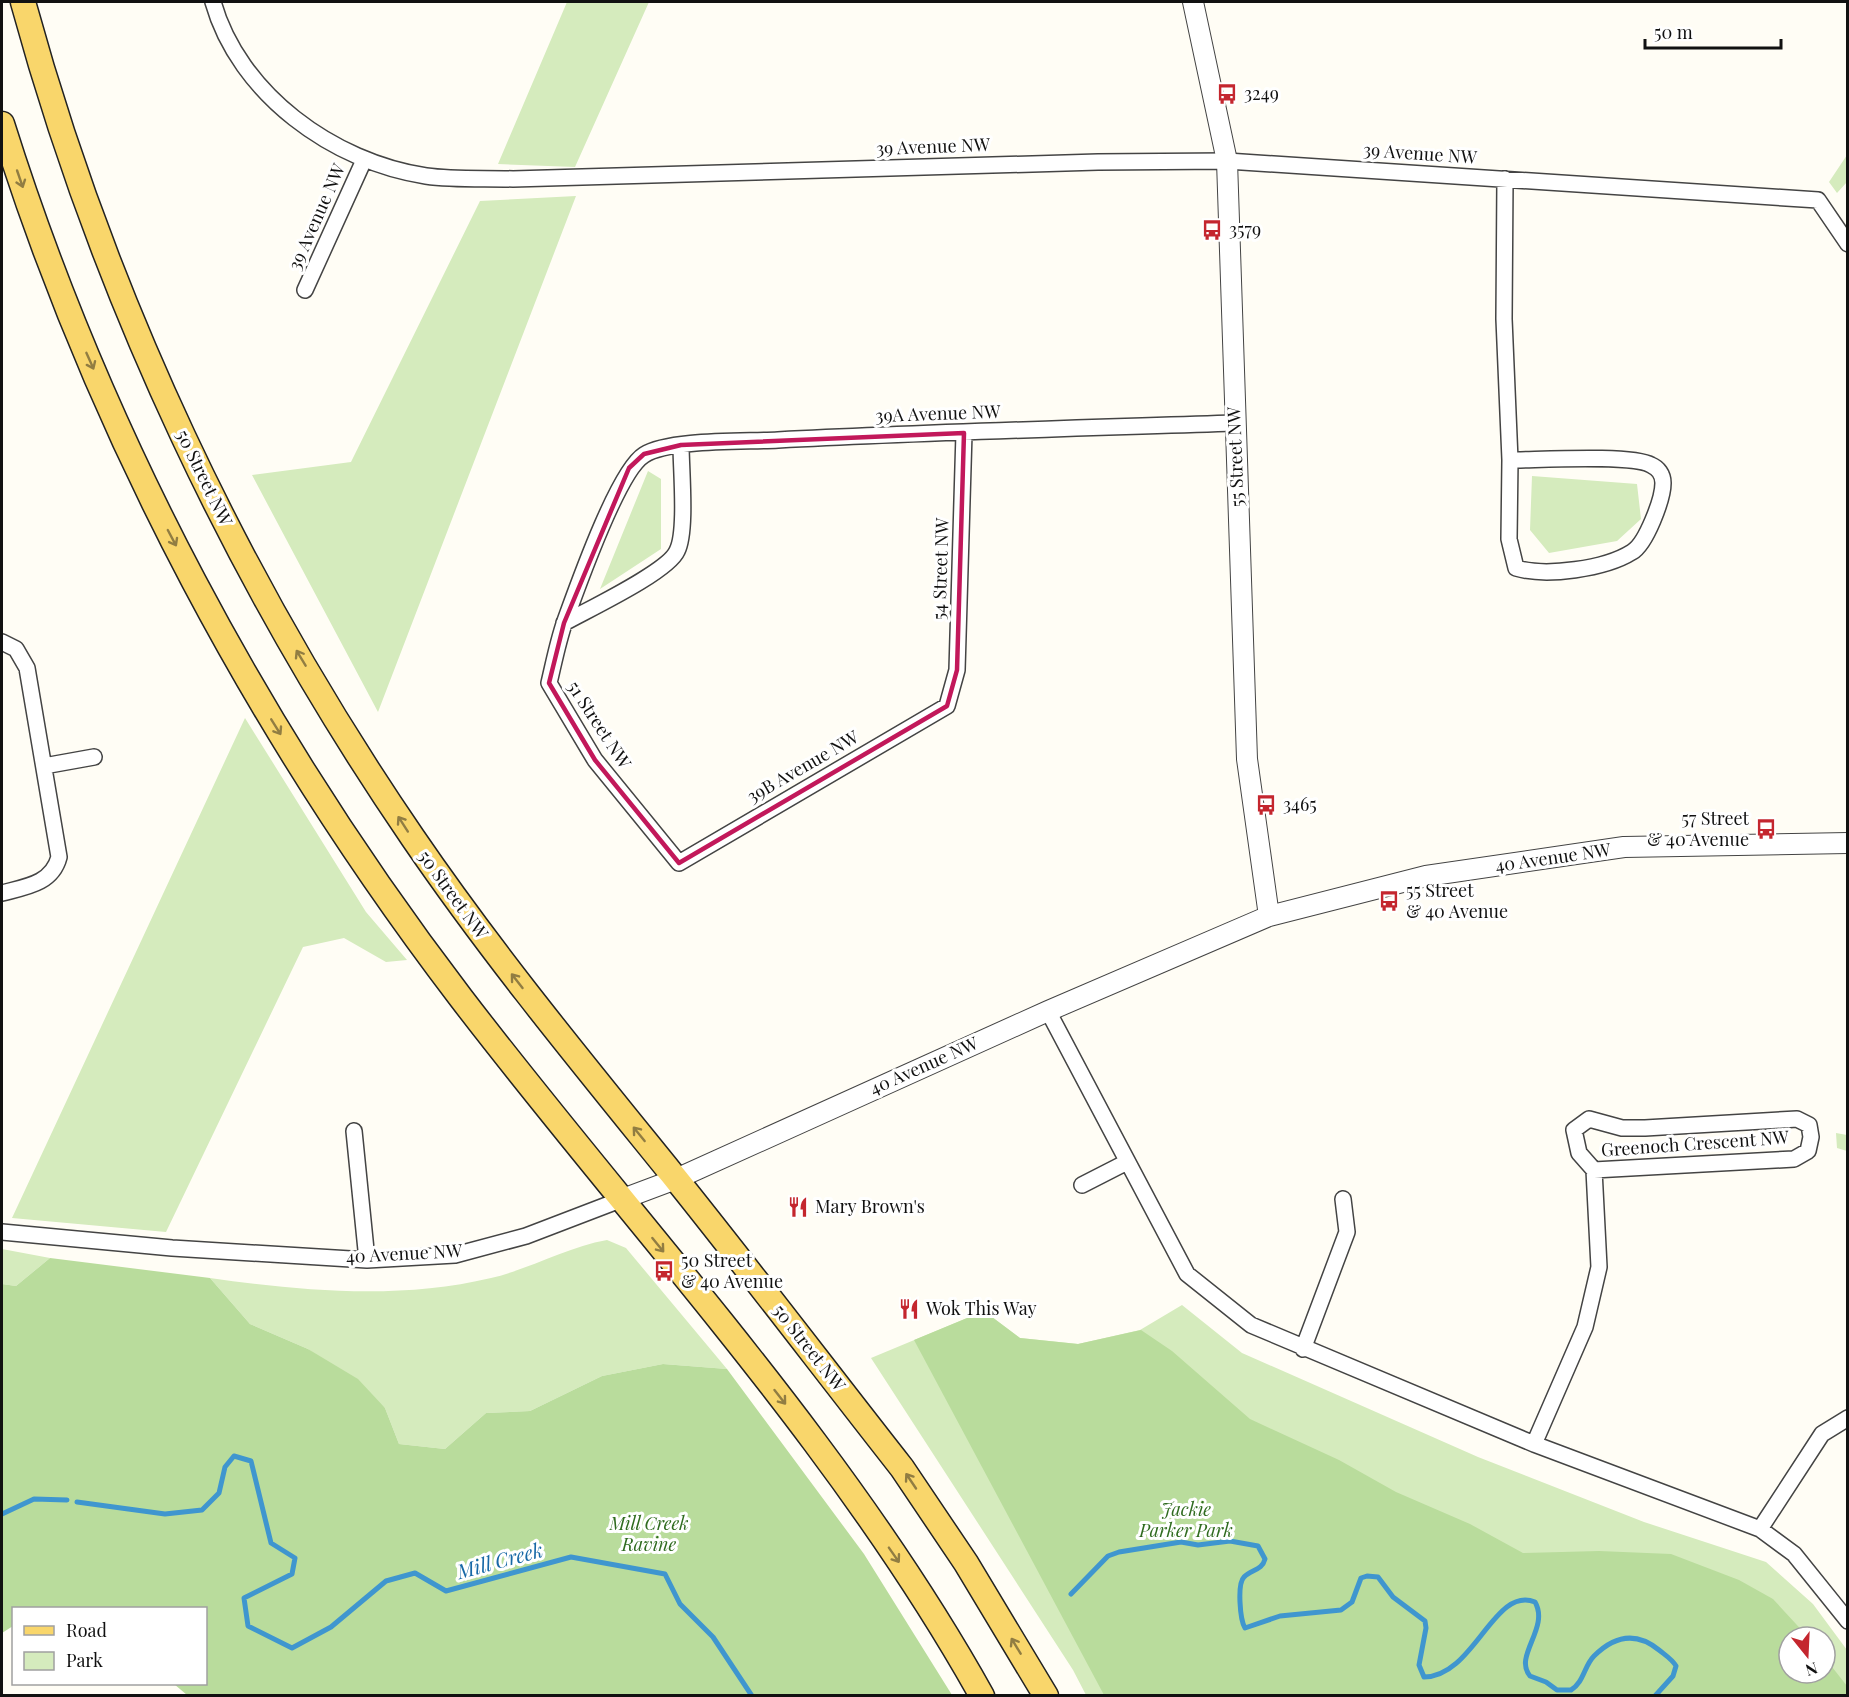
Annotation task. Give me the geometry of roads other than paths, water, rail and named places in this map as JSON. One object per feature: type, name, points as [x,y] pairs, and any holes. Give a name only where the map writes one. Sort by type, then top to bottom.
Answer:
[{"type":"main road","name":"50 Street NW","points":[[23,2],[72,163],[142,345],[194,459],[273,611],[359,756],[472,923],[902,1468],[966,1563],[1046,1695]]},
{"type":"main road","points":[[2,124],[77,332],[114,415],[165,526],[263,706],[349,841],[460,997],[779,1397],[843,1482],[904,1569],[982,1695]]},
{"type":"street","name":"39 Avenue NW","points":[[213,2],[218,20],[252,78],[298,122],[363,160],[426,176],[513,179],[1098,162],[1227,161],[1818,200],[1848,244]]},
{"type":"street","name":"55 Street NW","points":[[1194,2],[1227,161],[1247,759],[1269,915]]},
{"type":"street","name":"39 Avenue NW","points":[[305,290],[363,160]]},
{"type":"street","points":[[1505,179],[1504,319],[1510,460],[1509,540],[1516,568],[1529,571],[1552,571],[1611,561],[1631,552],[1646,538],[1663,484],[1661,474],[1654,466],[1630,460],[1510,460]]},
{"type":"street","name":"39A Avenue NW","points":[[644,454],[681,445],[1235,423]]},
{"type":"street","name":"54 Street NW","points":[[947,705],[957,670],[964,432]]},
{"type":"street","points":[[564,623],[656,572],[677,552],[681,531],[681,445]]},
{"type":"street","name":"51 Street NW","points":[[644,454],[629,468],[612,505],[564,623],[549,683],[595,760],[679,863]]},
{"type":"street","points":[[2,893],[34,885],[53,872],[59,856],[27,668],[20,654],[6,644]]},
{"type":"street","name":"39B Avenue NW","points":[[679,863],[947,705]]},
{"type":"street","points":[[44,766],[94,757]]},
{"type":"street","name":"40 Avenue NW","points":[[2,1232],[172,1248],[367,1260],[455,1255],[526,1236],[676,1179],[1048,1011],[1269,915],[1426,876],[1624,848],[1848,843]]},
{"type":"street","points":[[1048,1011],[1187,1274],[1251,1325],[1303,1349],[1534,1444],[1760,1529],[1794,1554],[1848,1621]]},
{"type":"street","name":"Greenoch Crescent NW","points":[[1534,1444],[1585,1327],[1599,1267],[1594,1170],[1579,1153],[1574,1130],[1589,1119],[1622,1128],[1797,1119],[1809,1125],[1811,1137],[1808,1151],[1794,1159],[1594,1170]]},
{"type":"street","points":[[354,1131],[367,1260]]},
{"type":"street","points":[[1082,1185],[1127,1162]]},
{"type":"street","points":[[1303,1349],[1347,1232],[1343,1199]]},
{"type":"street","points":[[1760,1529],[1822,1434],[1848,1418]]},
{"type":"waterway","name":"Mill Creek","points":[[77,1502],[165,1514],[202,1510],[219,1493],[225,1467],[234,1456],[251,1461],[271,1543],[295,1558],[292,1574],[244,1598],[248,1626],[292,1648],[331,1627],[386,1581],[415,1573],[446,1591],[571,1557],[665,1574],[680,1604],[713,1637],[752,1696]]},
{"type":"waterway","name":"Mill Creek","points":[[2,1514],[34,1499],[67,1500]]},
{"type":"waterway","name":"Mill Creek","points":[[1071,1594],[1108,1556],[1119,1552],[1181,1542],[1198,1545],[1230,1541],[1258,1546],[1265,1559],[1259,1568],[1244,1577],[1240,1587],[1240,1602],[1245,1628],[1280,1616],[1341,1610],[1352,1602],[1361,1578],[1378,1577],[1393,1597],[1425,1621],[1426,1628],[1419,1665],[1424,1677],[1441,1673],[1457,1663],[1507,1607],[1521,1600],[1535,1602],[1538,1622],[1526,1660],[1526,1668],[1530,1676],[1546,1682],[1557,1690],[1571,1690],[1579,1683],[1591,1660],[1602,1649],[1618,1640],[1634,1638],[1651,1644],[1676,1666],[1673,1676],[1655,1696]]},
{"type":"place","name":"3249","points":[[1227,94]]},
{"type":"place","name":"3579","points":[[1212,230]]},
{"type":"place","name":"3465","points":[[1266,805]]},
{"type":"place","name":"57 Street & 40 Avenue","points":[[1766,829]]},
{"type":"place","name":"55 Street & 40 Avenue","points":[[1389,901]]},
{"type":"place","name":"Mary Brown's","points":[[798,1207]]},
{"type":"place","name":"50 Street & 40 Avenue","points":[[664,1271]]},
{"type":"place","name":"Wok This Way","points":[[909,1309]]},
{"type":"park label","name":"Jackie Parker Park","points":[[1186,1520]]},
{"type":"park label","name":"Mill Creek Ravine","points":[[649,1534]]}]
